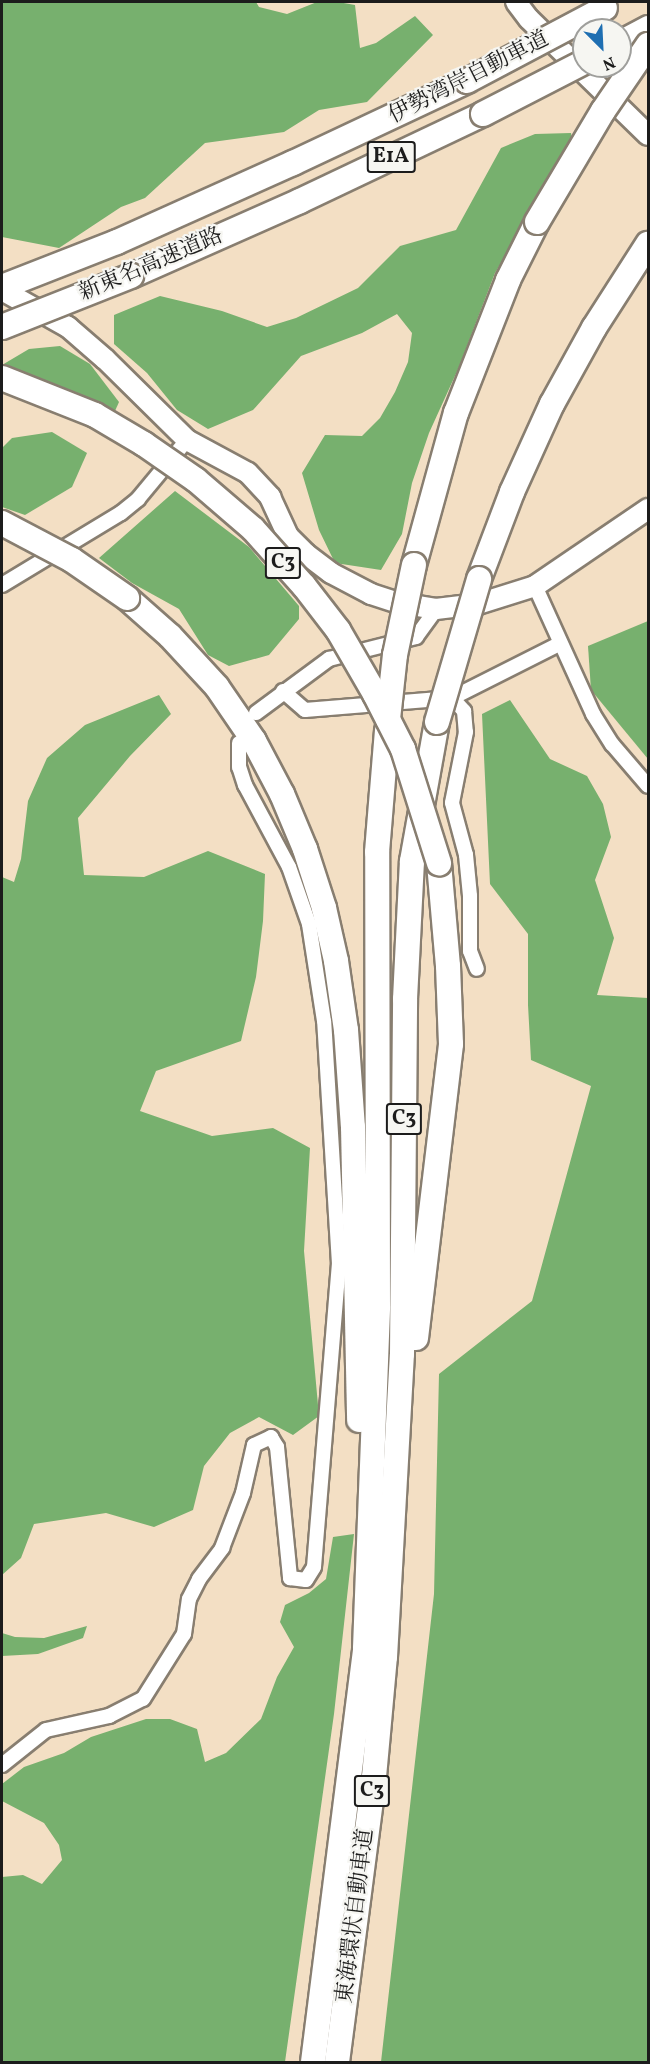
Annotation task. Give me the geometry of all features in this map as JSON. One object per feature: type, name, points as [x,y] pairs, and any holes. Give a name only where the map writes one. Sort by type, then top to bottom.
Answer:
[{"type":"highway","name":"伊勢湾岸自動車道","points":[[286,166],[467,81],[611,5]]},
{"type":"highway","points":[[632,37],[648,28]]},
{"type":"highway","points":[[365,1648],[378,1306],[377,852],[395,655],[414,565],[456,413],[508,280],[537,222],[603,111],[648,45]]},
{"type":"highway","name":"伊勢湾岸自動車道","points":[[300,201],[483,114],[572,68]]},
{"type":"highway","name":"新東名高速道路","points":[[2,288],[117,242],[286,166]]},
{"type":"highway","name":"新東名高速道路","points":[[2,327],[131,276],[300,201]]},
{"type":"highway","name":"C3","points":[[394,1518],[402,1354],[405,999],[412,861],[437,722],[479,579],[512,492],[552,404],[594,328],[648,244]]},
{"type":"highway","name":"C3","points":[[2,378],[94,415],[144,444],[196,480],[253,530],[297,578],[338,630],[403,749],[439,863],[448,966],[451,1044],[416,1344],[409,1453],[394,1518]]},
{"type":"highway","points":[[2,523],[72,560],[127,598],[170,636],[217,687],[254,741],[282,794],[305,849],[336,960],[346,1030],[353,1127],[365,1648]]},
{"type":"highway","name":"東海環状自動車道","points":[[338,2062],[374,1777],[394,1518]]},
{"type":"highway","name":"東海環状自動車道","points":[[314,2062],[365,1648]]},
{"type":"street","points":[[516,2],[529,19],[648,135]]},
{"type":"street","points":[[2,288],[68,327],[105,359],[187,440],[248,473],[270,497],[288,536],[306,554],[331,573],[390,600],[436,609],[478,604],[535,586],[648,510]]},
{"type":"street","points":[[2,585],[121,513],[138,499],[187,440]]},
{"type":"street","points":[[535,586],[559,644],[593,714],[612,744],[648,786]]},
{"type":"street","points":[[256,713],[329,659],[416,637],[436,609]]},
{"type":"street","points":[[283,692],[304,710],[452,698],[559,644]]},
{"type":"street","points":[[452,698],[464,711],[466,732],[452,803],[466,855],[470,896],[470,951],[477,969]]},
{"type":"street","points":[[2,1765],[46,1730],[109,1716],[143,1699],[184,1634],[189,1599],[199,1579],[222,1548],[243,1493],[254,1445],[271,1437],[277,1447],[290,1578],[306,1580],[314,1567],[339,1264],[324,1021],[309,924],[289,867],[245,785],[239,767],[239,743]]},
{"type":"green space","points":[[2,2],[256,2],[259,7],[287,14],[317,2],[338,2],[355,5],[360,48],[376,43],[415,16],[433,35],[367,102],[319,110],[284,132],[205,143],[145,198],[121,207],[59,248],[2,237]]},
{"type":"green space","points":[[571,133],[573,143],[495,273],[459,367],[429,433],[412,483],[402,534],[381,570],[335,563],[319,530],[302,473],[325,435],[362,436],[380,418],[408,362],[412,333],[397,314],[362,333],[301,356],[253,410],[208,429],[177,410],[147,373],[114,344],[114,315],[160,296],[222,311],[267,327],[296,318],[358,288],[400,246],[456,230],[501,148],[535,134]]},
{"type":"green space","points":[[60,346],[90,364],[119,402],[115,411],[2,365],[29,349]]},
{"type":"green space","points":[[52,432],[87,453],[72,487],[25,515],[2,507],[2,448],[12,438]]},
{"type":"green space","points":[[175,491],[249,547],[299,606],[299,619],[269,655],[229,666],[208,655],[179,609],[132,583],[99,558]]},
{"type":"green space","points":[[648,621],[648,759],[591,690],[588,646]]},
{"type":"green space","points":[[159,695],[171,714],[130,756],[78,818],[84,875],[144,877],[208,851],[265,874],[263,921],[256,977],[241,1041],[156,1071],[140,1111],[212,1136],[273,1128],[310,1148],[304,1251],[319,1416],[293,1435],[259,1417],[230,1433],[204,1466],[193,1510],[154,1527],[106,1513],[34,1524],[21,1558],[2,1575],[2,877],[14,882],[21,859],[28,801],[47,758],[85,725]]},
{"type":"green space","points":[[510,700],[550,759],[587,776],[603,804],[611,837],[595,880],[614,938],[597,995],[648,998],[648,2062],[381,2062],[434,1594],[439,1374],[532,1301],[591,1086],[531,1060],[528,934],[490,884],[482,714]]},
{"type":"green space","points":[[354,1534],[334,1714],[285,2062],[2,2062],[2,1877],[23,1875],[42,1884],[62,1860],[59,1845],[44,1823],[2,1801],[2,1784],[24,1767],[64,1753],[91,1737],[146,1719],[170,1719],[197,1729],[205,1762],[226,1753],[261,1719],[277,1677],[294,1647],[280,1622],[285,1605],[309,1593],[326,1579],[333,1537]]},
{"type":"green space","points":[[87,1626],[83,1638],[38,1654],[2,1656],[2,1633],[15,1637],[44,1638]]}]
